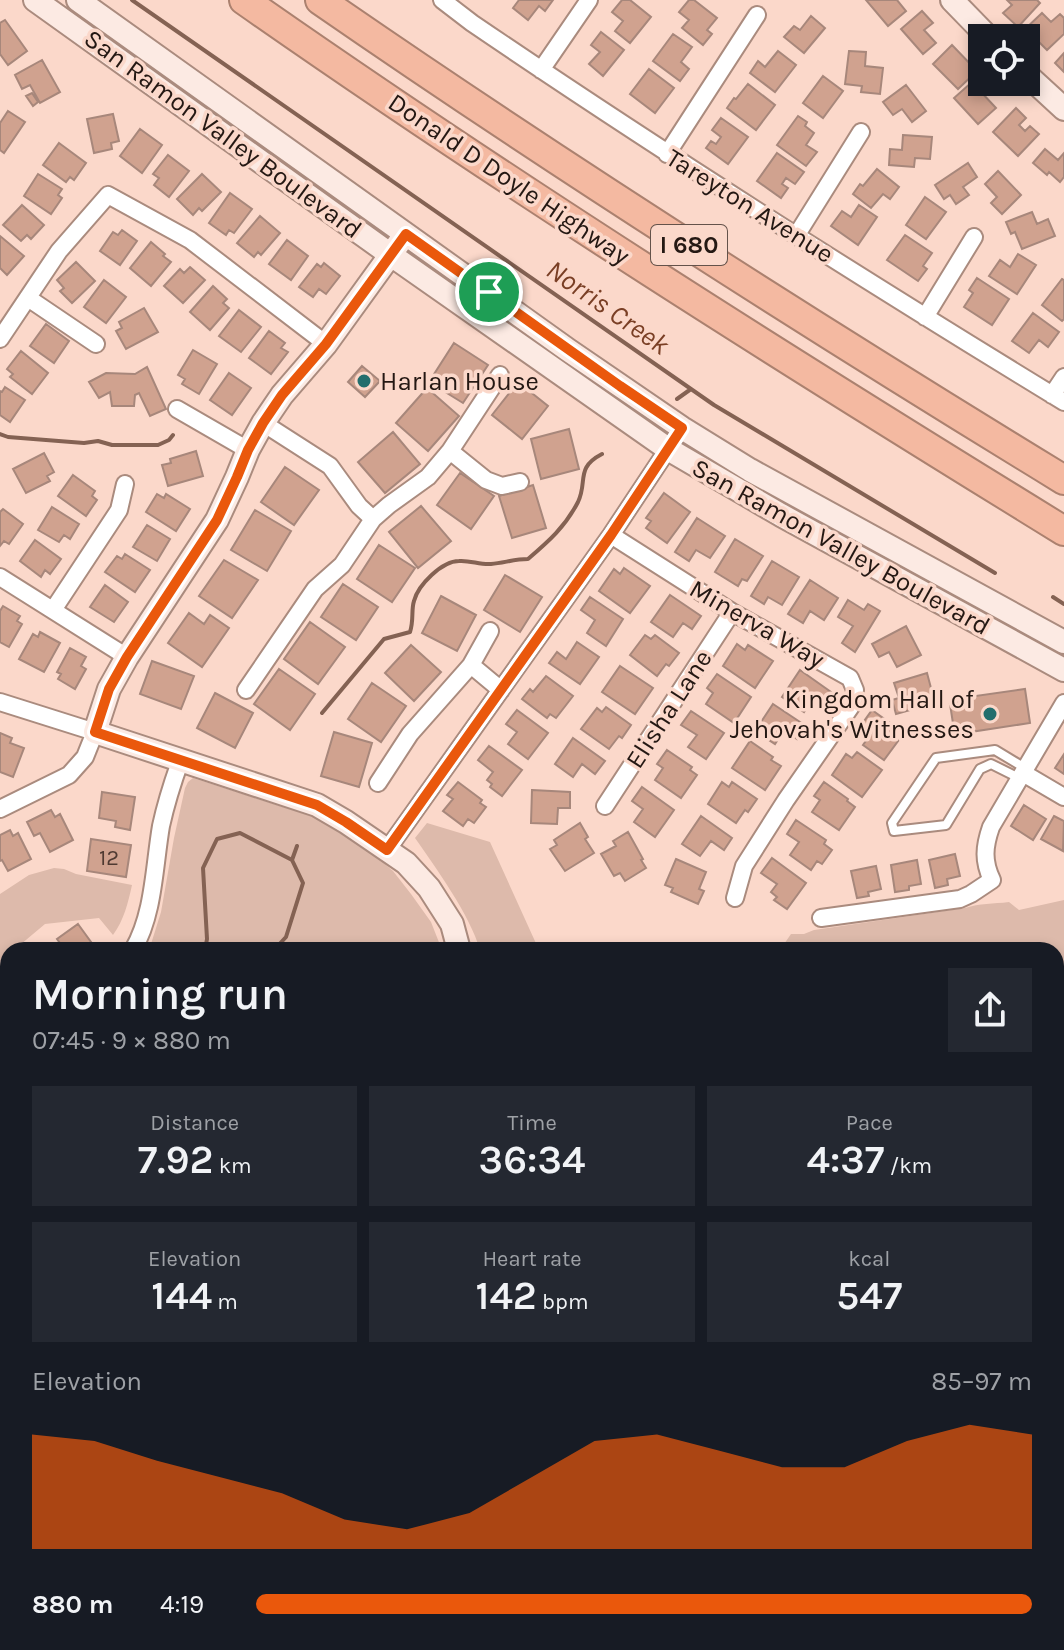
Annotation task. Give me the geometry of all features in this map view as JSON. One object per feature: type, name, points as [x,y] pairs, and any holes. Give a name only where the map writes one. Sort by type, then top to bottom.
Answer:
[{"type":"highway","name":"Donald D Doyle Highway","points":[[244,0],[487,167],[836,391],[1064,531]]},
{"type":"highway","name":"Donald D Doyle Highway","points":[[320,0],[499,123],[870,362],[1064,480]]},
{"type":"main road","name":"San Ramon Valley Boulevard","points":[[35,0],[668,449],[767,507],[1064,670]]},
{"type":"main road","name":"San Ramon Valley Boulevard","points":[[78,0],[682,428],[750,470],[1064,642]]},
{"type":"main road","points":[[952,0],[975,24]]},
{"type":"main road","points":[[1040,87],[1064,109]]},
{"type":"main road","points":[[406,234],[326,344],[282,395],[263,423],[217,520],[109,689],[95,732],[317,805],[406,863],[429,888],[452,924],[457,942]]},
{"type":"street","name":"Tareyton Avenue","points":[[442,0],[667,154],[1058,399]]},
{"type":"street","points":[[541,70],[589,0]]},
{"type":"street","points":[[667,154],[757,15]]},
{"type":"street","points":[[796,236],[861,132]]},
{"type":"street","points":[[0,339],[59,251],[108,195],[190,240],[326,344]]},
{"type":"street","points":[[925,317],[974,237]]},
{"type":"street","points":[[28,298],[96,344]]},
{"type":"street","points":[[246,690],[315,589],[342,565],[373,519],[428,477],[450,451],[500,375]]},
{"type":"street","points":[[1058,399],[1064,377]]},
{"type":"street","points":[[177,409],[248,450]]},
{"type":"street","points":[[263,423],[330,466],[359,506],[373,519]]},
{"type":"street","points":[[387,850],[611,535],[682,428]]},
{"type":"street","points":[[450,451],[486,480],[502,486],[520,482]]},
{"type":"street","points":[[53,610],[119,510],[125,484]]},
{"type":"street","name":"Minerva Way","points":[[611,535],[732,612],[850,678],[855,690],[852,705],[744,866],[735,898]]},
{"type":"street","points":[[0,577],[127,657]]},
{"type":"street","name":"Elisha Lane","points":[[605,806],[732,612]]},
{"type":"street","points":[[378,783],[410,734],[471,665],[490,631]]},
{"type":"street","points":[[471,665],[501,690]]},
{"type":"street","points":[[0,702],[95,732],[85,757],[69,775],[0,809]]},
{"type":"street","points":[[821,918],[960,899],[992,880],[984,859],[984,844],[1017,770],[1064,703]]},
{"type":"street","points":[[137,942],[148,911],[167,799],[181,759]]},
{"type":"street","points":[[1017,770],[1064,797]]},
{"type":"lane","points":[[995,750],[1017,770],[991,764],[980,769],[946,825],[894,831],[892,823],[936,758],[995,750]]},
{"type":"shaded area","points":[[193,778],[311,816],[331,826],[371,852],[393,871],[431,922],[439,942],[152,942],[161,912],[188,782]]},
{"type":"shaded area","points":[[427,823],[490,842],[535,942],[477,942],[461,907],[415,838]]},
{"type":"shaded area","points":[[54,868],[132,885],[125,911],[113,935],[99,918],[45,924],[24,942],[0,942],[0,894],[29,875]]},
{"type":"shaded area","points":[[1064,900],[1064,942],[786,942],[791,934],[981,904],[1009,902],[1019,910]]},
{"type":"building","points":[[519,0],[553,0],[545,11],[539,6],[528,20],[513,8]]},
{"type":"building","points":[[622,0],[630,0],[651,17],[630,43],[615,31],[623,21],[612,12]]},
{"type":"building","points":[[689,0],[694,0],[717,18],[707,30],[712,34],[703,45],[682,28],[689,20],[679,12]]},
{"type":"building","points":[[866,0],[897,0],[906,11],[888,26]]},
{"type":"building","points":[[1007,0],[1037,0],[1040,3],[1021,24],[1015,24],[1003,13],[1012,5]]},
{"type":"building","points":[[922,11],[933,23],[924,30],[936,43],[923,54],[901,29]]},
{"type":"building","points":[[1042,13],[1051,22],[1060,14],[1064,18],[1064,34],[1047,50],[1040,43],[1040,24],[1030,24]]},
{"type":"building","points":[[811,16],[825,28],[804,53],[784,37],[794,26],[800,30]]},
{"type":"building","points":[[5,20],[27,51],[8,65],[0,54],[0,23]]},
{"type":"building","points":[[601,32],[624,50],[603,76],[589,64],[600,52],[591,45]]},
{"type":"building","points":[[673,34],[692,47],[681,62],[689,69],[680,81],[653,61]]},
{"type":"building","points":[[952,45],[968,62],[968,80],[958,89],[933,64]]},
{"type":"building","points":[[778,51],[796,65],[775,92],[750,73],[758,61],[765,67]]},
{"type":"building","points":[[849,51],[866,52],[865,66],[883,68],[880,94],[861,92],[862,86],[845,84]]},
{"type":"building","points":[[1064,53],[1064,72],[1055,63]]},
{"type":"building","points":[[42,60],[60,92],[40,103],[30,85],[22,89],[15,75]]},
{"type":"building","points":[[649,69],[674,88],[655,113],[630,94]]},
{"type":"building","points":[[823,76],[843,91],[823,118],[803,103]]},
{"type":"building","points":[[748,84],[775,105],[756,130],[727,108]]},
{"type":"building","points":[[906,85],[926,111],[912,122],[902,109],[893,115],[883,102]]},
{"type":"building","points":[[968,86],[968,96],[985,96],[996,108],[978,124],[954,98]]},
{"type":"building","points":[[32,93],[38,102],[33,106],[26,96]]},
{"type":"building","points":[[1016,108],[1026,118],[1019,125],[1025,131],[1030,126],[1039,134],[1018,156],[993,132]]},
{"type":"building","points":[[8,111],[25,122],[4,153],[0,150],[0,123]]},
{"type":"building","points":[[113,114],[119,141],[111,143],[112,149],[94,153],[87,119]]},
{"type":"building","points":[[798,116],[807,122],[805,126],[814,133],[806,145],[817,152],[806,166],[777,145]]},
{"type":"building","points":[[721,118],[748,137],[728,164],[706,148],[711,141],[716,144],[721,137],[712,130]]},
{"type":"building","points":[[140,129],[162,145],[142,173],[120,156]]},
{"type":"building","points":[[903,135],[932,137],[930,159],[915,158],[914,167],[889,165],[890,149],[902,150]]},
{"type":"building","points":[[59,143],[86,163],[74,180],[70,177],[66,182],[43,165]]},
{"type":"building","points":[[1045,149],[1058,160],[1064,153],[1064,177],[1060,182],[1033,163]]},
{"type":"building","points":[[777,153],[804,172],[795,184],[786,178],[782,184],[788,188],[781,198],[757,181]]},
{"type":"building","points":[[168,155],[189,171],[169,197],[154,185],[159,178],[153,174]]},
{"type":"building","points":[[968,163],[977,177],[963,187],[969,195],[956,204],[950,195],[944,199],[935,185]]},
{"type":"building","points":[[877,169],[899,187],[890,199],[883,194],[871,208],[853,194]]},
{"type":"building","points":[[998,171],[1021,195],[1002,214],[991,203],[997,197],[985,184]]},
{"type":"building","points":[[38,174],[62,189],[58,195],[62,198],[51,214],[24,196]]},
{"type":"building","points":[[202,174],[221,192],[202,211],[199,208],[193,215],[177,199]]},
{"type":"building","points":[[230,193],[252,209],[234,233],[229,230],[226,235],[209,223]]},
{"type":"building","points":[[925,197],[946,212],[926,239],[906,225]]},
{"type":"building","points":[[22,205],[44,225],[31,239],[27,235],[21,241],[3,225]]},
{"type":"building","points":[[859,205],[877,217],[858,245],[831,226],[842,211],[851,217]]},
{"type":"building","points":[[1032,212],[1037,224],[1048,219],[1055,236],[1022,249],[1015,232],[1011,234],[1006,222]]},
{"type":"building","points":[[260,216],[280,233],[261,255],[258,252],[254,257],[237,243]]},
{"type":"building","points":[[122,230],[137,241],[120,265],[100,251],[113,232],[118,235]]},
{"type":"building","points":[[905,235],[932,253],[923,266],[927,269],[918,281],[887,260]]},
{"type":"building","points":[[0,236],[24,256],[7,275],[0,268]]},
{"type":"building","points":[[287,240],[308,256],[291,280],[269,264]]},
{"type":"building","points":[[151,242],[171,262],[151,286],[130,268]]},
{"type":"building","points":[[1018,254],[1036,265],[1017,294],[989,276],[1000,260],[1010,267]]},
{"type":"building","points":[[76,262],[95,281],[72,303],[60,291],[64,288],[57,280]]},
{"type":"building","points":[[324,263],[340,276],[326,294],[319,289],[313,297],[299,287],[317,264],[321,267]]},
{"type":"building","points":[[190,267],[205,280],[183,303],[164,286],[180,269],[184,273]]},
{"type":"building","points":[[977,278],[1009,299],[992,325],[964,307],[973,293],[969,290]]},
{"type":"building","points":[[1062,279],[1064,319],[1062,321],[1042,305]]},
{"type":"building","points":[[104,280],[126,297],[106,323],[84,307]]},
{"type":"building","points":[[213,286],[227,299],[223,303],[229,308],[210,330],[190,312]]},
{"type":"building","points":[[144,308],[158,332],[126,349],[116,331],[122,328],[119,322]]},
{"type":"building","points":[[239,310],[261,327],[241,352],[219,336]]},
{"type":"building","points":[[1033,313],[1059,332],[1048,347],[1039,340],[1029,353],[1012,341]]},
{"type":"building","points":[[46,324],[69,341],[54,363],[30,346]]},
{"type":"building","points":[[269,331],[285,343],[281,348],[288,352],[271,374],[249,358]]},
{"type":"building","points":[[454,343],[488,365],[463,403],[429,382]]},
{"type":"building","points":[[193,350],[217,364],[199,394],[182,384],[185,379],[178,375]]},
{"type":"building","points":[[21,351],[48,373],[32,394],[10,377],[13,374],[7,369]]},
{"type":"building","name":"Harlan House","points":[[362,366],[380,381],[365,397],[348,382]]},
{"type":"building","points":[[147,367],[166,409],[150,416],[139,393],[135,395],[134,406],[112,406],[110,392],[99,398],[89,382],[106,373],[135,374]]},
{"type":"building","points":[[229,373],[251,388],[232,415],[210,400]]},
{"type":"building","points":[[518,382],[548,406],[522,439],[492,415]]},
{"type":"building","points":[[5,387],[25,400],[10,422],[0,415],[0,391]]},
{"type":"building","points":[[427,388],[459,416],[428,451],[396,423]]},
{"type":"building","points":[[569,429],[579,469],[541,479],[531,439]]},
{"type":"building","points":[[393,432],[420,464],[385,493],[358,462]]},
{"type":"building","points":[[196,451],[203,476],[168,486],[162,465],[171,463],[170,459]]},
{"type":"building","points":[[44,453],[54,472],[47,476],[50,481],[26,493],[13,469]]},
{"type":"building","points":[[285,467],[319,490],[294,525],[261,502]]},
{"type":"building","points":[[460,473],[494,496],[471,529],[437,505]]},
{"type":"building","points":[[73,475],[95,491],[92,496],[97,500],[86,516],[58,496]]},
{"type":"building","points":[[533,485],[546,528],[512,538],[499,496]]},
{"type":"building","points":[[664,493],[690,512],[667,543],[646,528],[651,521],[646,518]]},
{"type":"building","points":[[157,494],[164,498],[166,494],[190,509],[176,531],[146,512]]},
{"type":"building","points":[[421,506],[451,541],[418,568],[389,532]]},
{"type":"building","points":[[52,507],[79,524],[70,539],[64,535],[59,542],[38,530]]},
{"type":"building","points":[[3,509],[23,524],[9,544],[4,541],[0,546],[0,512]]},
{"type":"building","points":[[255,510],[291,531],[267,571],[231,550]]},
{"type":"building","points":[[697,518],[725,536],[710,558],[696,550],[689,561],[675,552]]},
{"type":"building","points":[[147,525],[170,539],[157,561],[133,547]]},
{"type":"building","points":[[735,539],[763,556],[747,581],[742,579],[738,586],[715,572]]},
{"type":"building","points":[[35,540],[61,559],[50,574],[45,570],[41,577],[20,561]]},
{"type":"building","points":[[379,545],[415,568],[392,602],[357,579]]},
{"type":"building","points":[[125,554],[150,570],[135,592],[105,572],[117,556],[122,559]]},
{"type":"building","points":[[224,560],[258,580],[232,618],[199,596]]},
{"type":"building","points":[[772,561],[799,577],[782,605],[768,597],[764,604],[751,596]]},
{"type":"building","points":[[624,568],[650,586],[630,613],[599,591],[614,569],[620,574]]},
{"type":"building","points":[[505,575],[542,597],[520,632],[484,610]]},
{"type":"building","points":[[810,580],[838,598],[824,620],[810,611],[803,623],[788,614]]},
{"type":"building","points":[[343,584],[378,607],[356,640],[321,617]]},
{"type":"building","points":[[105,585],[128,602],[114,622],[90,607]]},
{"type":"building","points":[[670,595],[701,616],[692,629],[683,623],[673,637],[651,622]]},
{"type":"building","points":[[441,596],[476,615],[457,651],[422,633]]},
{"type":"building","points":[[590,597],[623,619],[606,646],[587,633],[595,620],[581,610]]},
{"type":"building","points":[[848,600],[864,610],[868,604],[880,611],[855,652],[842,643],[853,626],[838,617]]},
{"type":"building","points":[[3,606],[20,616],[17,621],[22,624],[9,647],[0,642],[0,611]]},
{"type":"building","points":[[189,613],[204,624],[210,615],[229,628],[202,667],[168,643]]},
{"type":"building","points":[[310,622],[345,647],[318,684],[284,659]]},
{"type":"building","points":[[906,626],[921,655],[897,667],[889,652],[879,657],[872,644]]},
{"type":"building","points":[[40,632],[60,643],[44,672],[19,659],[33,634],[38,637]]},
{"type":"building","points":[[645,635],[651,639],[655,635],[679,653],[657,676],[630,655]]},
{"type":"building","points":[[577,642],[599,657],[580,684],[549,663],[557,652],[566,659]]},
{"type":"building","points":[[737,644],[745,650],[748,645],[773,661],[755,688],[723,666]]},
{"type":"building","points":[[411,645],[441,672],[414,701],[385,673]]},
{"type":"building","points":[[70,648],[86,657],[81,666],[86,669],[75,689],[58,679],[61,674],[57,672]]},
{"type":"building","points":[[152,661],[194,676],[181,709],[140,694]]},
{"type":"building","points":[[620,666],[653,688],[635,714],[602,692]]},
{"type":"building","points":[[279,669],[315,694],[290,730],[254,704]]},
{"type":"building","points":[[800,670],[831,692],[823,704],[814,698],[804,712],[782,697]]},
{"type":"building","points":[[927,673],[935,703],[896,714],[892,700],[899,698],[894,683]]},
{"type":"building","points":[[717,674],[751,697],[734,723],[706,704],[713,693],[707,688]]},
{"type":"building","points":[[546,676],[573,696],[556,718],[550,714],[547,718],[522,699],[530,689],[533,692]]},
{"type":"building","points":[[372,683],[406,706],[381,742],[348,719]]},
{"type":"building","name":"Kingdom Hall of Jehovah's Witnesses","points":[[1025,689],[1030,723],[964,733],[964,729],[954,730],[950,704],[961,702],[961,698]]},
{"type":"building","points":[[215,693],[253,713],[235,748],[197,728]]},
{"type":"building","points":[[773,704],[806,726],[797,739],[784,730],[775,744],[755,731]]},
{"type":"building","points":[[606,707],[631,725],[609,749],[581,729],[597,708],[602,712]]},
{"type":"building","points":[[517,710],[548,733],[528,759],[508,744],[517,732],[506,724]]},
{"type":"building","points":[[872,710],[904,733],[884,760],[863,745],[873,731],[862,724]]},
{"type":"building","points":[[691,711],[724,733],[706,759],[688,747],[697,735],[681,725]]},
{"type":"building","points":[[334,732],[372,743],[359,787],[321,776]]},
{"type":"building","points":[[0,733],[12,738],[10,743],[24,748],[13,777],[0,772]]},
{"type":"building","points":[[573,738],[605,761],[595,774],[582,764],[573,777],[555,764]]},
{"type":"building","points":[[750,741],[781,766],[765,790],[732,768]]},
{"type":"building","points":[[489,746],[522,770],[502,796],[490,787],[492,784],[487,780],[493,772],[478,760]]},
{"type":"building","points":[[667,750],[692,767],[690,770],[697,775],[681,798],[655,780],[663,768],[657,764]]},
{"type":"building","points":[[857,752],[882,770],[862,797],[832,775],[846,754],[852,758]]},
{"type":"building","points":[[1064,754],[1064,774],[1055,768]]},
{"type":"building","points":[[458,782],[482,800],[480,803],[486,807],[474,823],[468,819],[463,826],[443,811],[453,799],[447,795]]},
{"type":"building","points":[[722,782],[729,787],[732,782],[757,799],[736,823],[708,804]]},
{"type":"building","points":[[824,782],[855,807],[839,830],[812,812],[820,800],[814,796]]},
{"type":"building","points":[[642,787],[674,810],[655,837],[634,822],[643,809],[632,801]]},
{"type":"building","points":[[532,790],[570,792],[570,808],[558,808],[557,824],[531,823]]},
{"type":"building","points":[[102,792],[135,797],[130,830],[115,827],[116,821],[99,818]]},
{"type":"building","points":[[1024,805],[1046,819],[1033,840],[1011,826]]},
{"type":"building","points":[[51,810],[55,817],[60,814],[73,840],[50,852],[40,833],[34,836],[27,822]]},
{"type":"building","points":[[701,816],[732,838],[724,850],[711,841],[700,856],[682,844]]},
{"type":"building","points":[[1054,816],[1064,821],[1063,851],[1041,839]]},
{"type":"building","points":[[796,820],[826,840],[824,844],[832,850],[822,864],[817,861],[811,870],[790,855],[799,842],[787,834]]},
{"type":"building","points":[[580,823],[594,853],[565,871],[550,849],[557,845],[554,840]]},
{"type":"building","points":[[10,830],[13,836],[18,833],[31,859],[8,871],[0,861],[0,835]]},
{"type":"building","points":[[628,832],[646,868],[625,881],[620,873],[614,876],[601,854],[616,846],[613,841]]},
{"type":"building","points":[[91,839],[131,845],[126,877],[87,871]]},
{"type":"building","points":[[955,854],[960,876],[947,879],[948,885],[935,888],[929,860]]},
{"type":"building","points":[[772,858],[806,883],[787,909],[774,900],[777,897],[771,892],[777,884],[761,873]]},
{"type":"building","points":[[676,859],[706,872],[699,889],[704,891],[698,904],[671,892],[673,888],[665,885]]},
{"type":"building","points":[[917,860],[921,884],[895,892],[891,865]]},
{"type":"building","points":[[876,866],[881,889],[857,898],[851,871]]},
{"type":"building","points":[[78,924],[91,942],[59,942],[57,939]]},
{"type":"waterway","name":"Norris Creek","points":[[132,0],[714,405],[995,573]]},
{"type":"waterway","points":[[677,399],[691,389]]},
{"type":"waterway","points":[[0,434],[84,443],[98,441],[112,445],[158,445],[173,435]]},
{"type":"waterway","points":[[322,713],[384,639],[410,632],[416,595],[438,569],[459,561],[491,564],[528,559],[543,546],[562,526],[578,502],[588,464],[602,454]]},
{"type":"waterway","points":[[1053,597],[1064,604]]},
{"type":"waterway","points":[[206,942],[203,868],[217,839],[240,833],[292,860]]},
{"type":"waterway","points":[[281,942],[286,937],[303,883],[292,860],[297,846]]},
{"type":"place","name":"Harlan House","points":[[364,381]]},
{"type":"place","name":"Kingdom Hall of Jehovah's Witnesses","points":[[990,714]]},
{"type":"route","points":[[406,234],[489,292],[682,428],[611,535],[387,850],[317,805],[95,732],[109,689],[217,520],[263,423],[282,395],[326,344],[406,234]]}]
